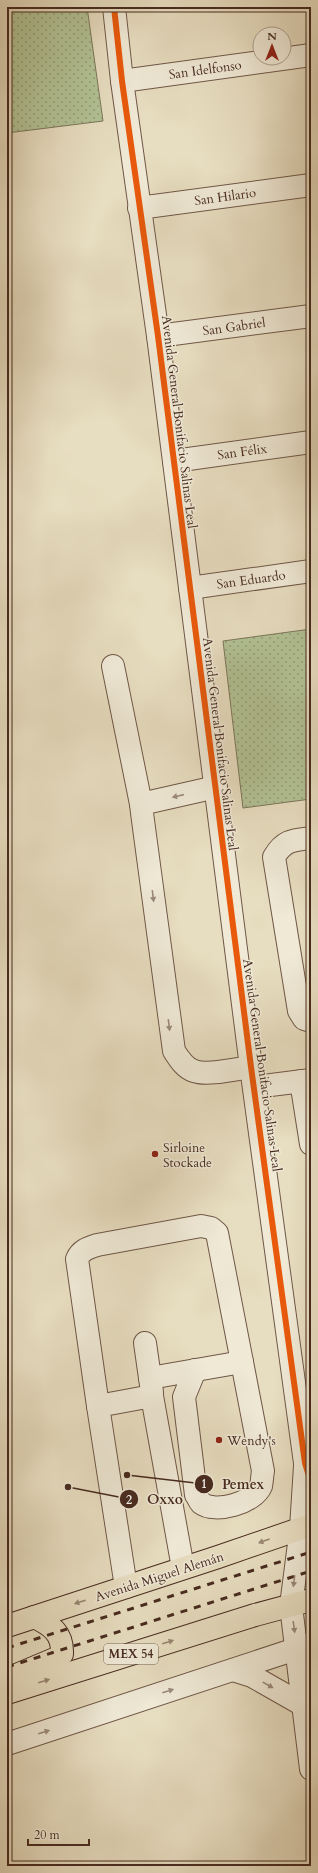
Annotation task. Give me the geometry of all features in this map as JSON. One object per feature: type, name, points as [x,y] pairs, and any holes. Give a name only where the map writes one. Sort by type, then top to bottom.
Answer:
[{"type":"highway","name":"Avenida Miguel Alemán","points":[[7,1626],[306,1526]]},
{"type":"highway","name":"MEX 54","points":[[7,1693],[255,1615],[301,1603]]},
{"type":"highway","points":[[7,1679],[58,1658],[62,1654],[61,1640],[56,1631],[49,1624],[34,1617]]},
{"type":"street","name":"Avenida General Bonifacio Salinas Leal","points":[[114,7],[122,81],[158,336],[252,1077],[308,1472],[301,1603],[304,1646],[303,1705],[310,1757]]},
{"type":"street","name":"San Idelfonso","points":[[122,81],[311,55]]},
{"type":"street","name":"San Hilario","points":[[139,208],[311,185]]},
{"type":"street","name":"San Gabriel","points":[[158,336],[311,316]]},
{"type":"street","name":"San Félix","points":[[174,461],[311,442]]},
{"type":"street","name":"San Eduardo","points":[[190,588],[311,571]]},
{"type":"street","points":[[113,666],[141,804],[174,1051],[183,1064],[194,1071],[306,1081],[311,1144]]},
{"type":"street","points":[[141,804],[216,787]]},
{"type":"street","points":[[311,838],[293,840],[280,846],[274,857],[299,1011],[304,1019],[311,1021]]},
{"type":"street","points":[[126,1587],[77,1259],[80,1253],[87,1248],[201,1226],[211,1228],[217,1233],[263,1471],[261,1486],[257,1492],[239,1504],[211,1507],[202,1503],[196,1495],[185,1419],[184,1397],[195,1370]]},
{"type":"street","points":[[145,1343],[151,1387],[183,1568]]},
{"type":"street","points":[[98,1406],[195,1370],[242,1362]]},
{"type":"street","points":[[7,1744],[304,1646]]},
{"type":"street","points":[[233,1670],[252,1676],[303,1705]]},
{"type":"green space","points":[[7,7],[87,7],[103,121],[7,133]]},
{"type":"green space","points":[[311,629],[311,799],[243,808],[223,641]]},
{"type":"railway","points":[[7,1648],[311,1552]]},
{"type":"railway","points":[[7,1667],[311,1571]]},
{"type":"cycle path","points":[[114,7],[122,81],[158,336],[251,1067],[305,1463],[311,1482]]},
{"type":"place","name":"Sirloine Stockade","points":[[155,1154]]},
{"type":"place","name":"Wendy's","points":[[219,1440]]},
{"type":"place","name":"Pemex","points":[[127,1475]]},
{"type":"place","name":"Oxxo","points":[[68,1487]]}]
